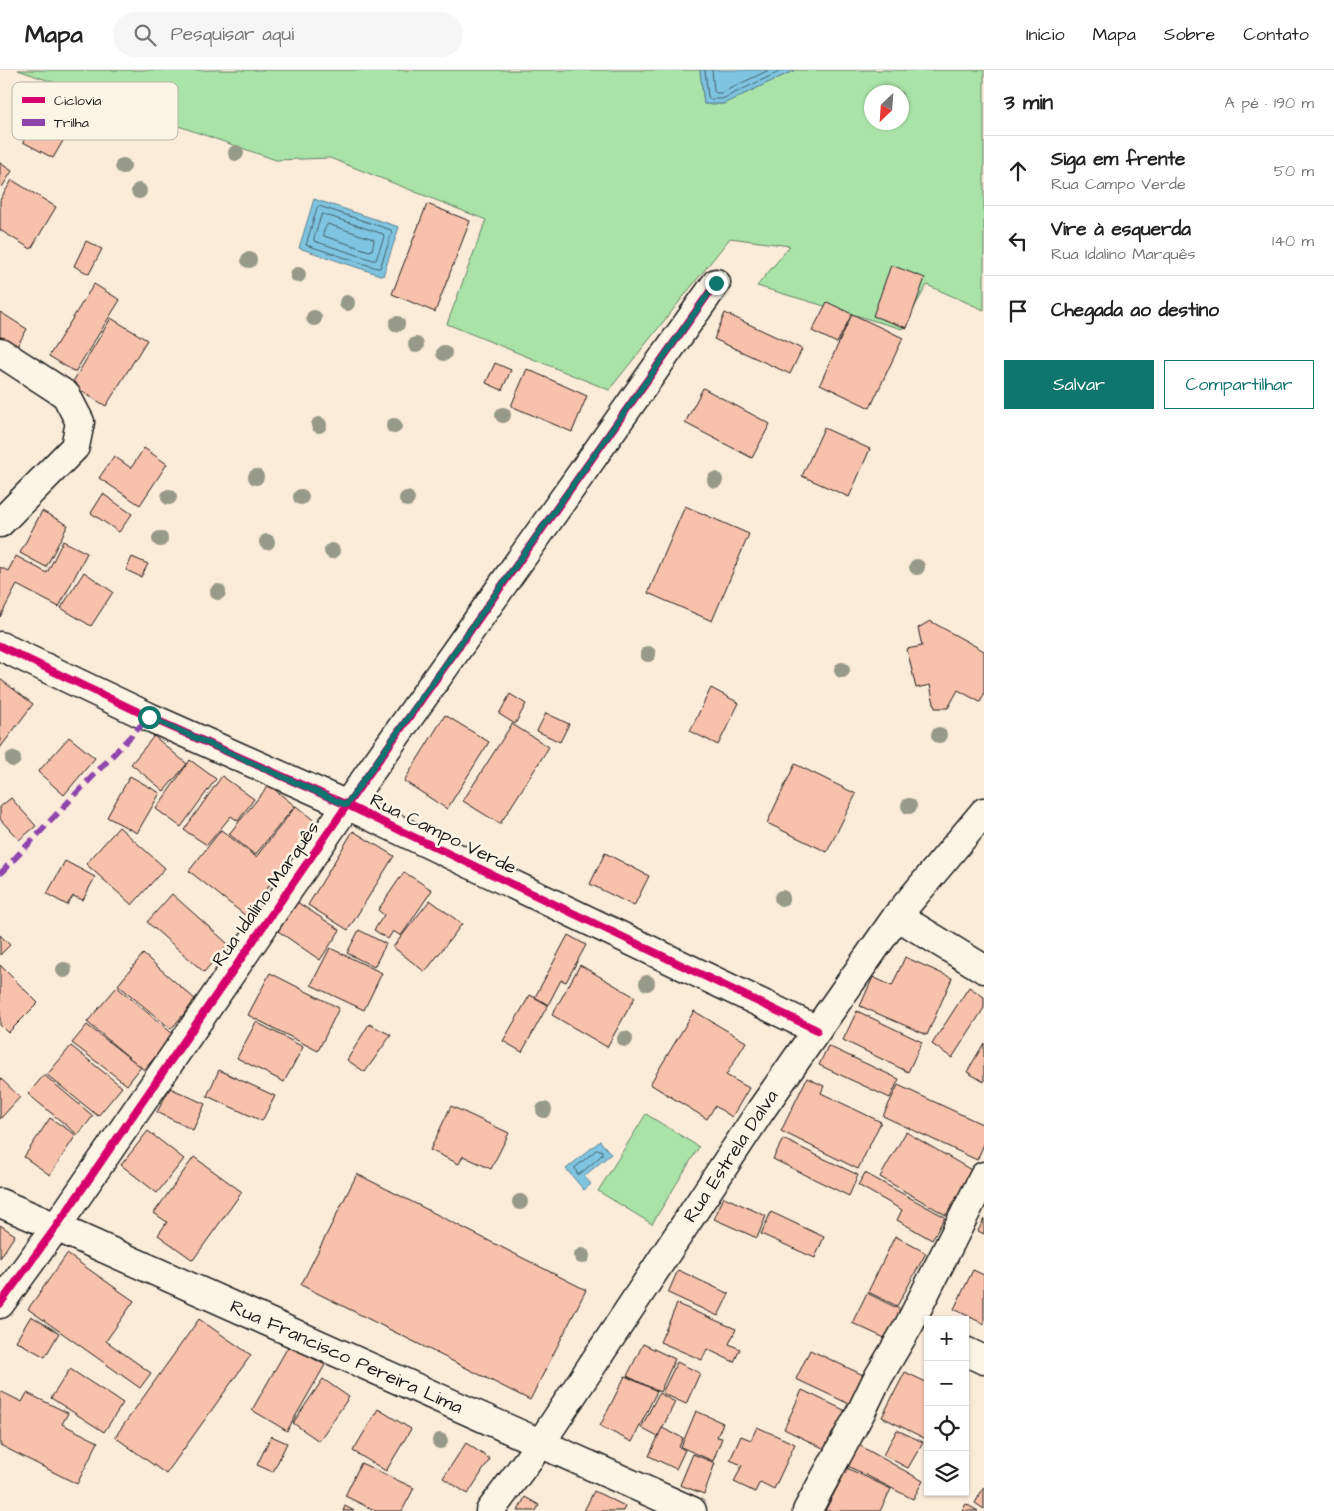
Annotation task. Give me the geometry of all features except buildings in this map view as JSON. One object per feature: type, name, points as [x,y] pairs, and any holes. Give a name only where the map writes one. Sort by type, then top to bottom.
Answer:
[{"type":"street","name":"Rua Idalino Marquês","points":[[0,1304],[56,1227],[346,805],[716,283]]},
{"type":"street","points":[[0,352],[66,395],[80,422],[75,447],[0,523]]},
{"type":"street","name":"Rua Campo Verde","points":[[0,646],[149,717],[346,805],[816,1030]]},
{"type":"street","name":"Rua Estrela Dalva","points":[[490,1511],[540,1444],[816,1030],[897,916],[984,812]]},
{"type":"street","points":[[897,916],[984,969]]},
{"type":"street","points":[[807,1511],[876,1381],[918,1330],[984,1176]]},
{"type":"street","name":"Rua Francisco Pereira Lima","points":[[0,1203],[692,1511]]},
{"type":"street","points":[[969,1353],[984,1360]]},
{"type":"green space","points":[[18,70],[700,70],[704,104],[723,104],[795,70],[984,70],[984,310],[927,285],[902,329],[757,286],[790,246],[730,238],[609,390],[447,324],[486,220],[330,158],[276,160],[178,126],[178,82],[52,82]]},
{"type":"green space","points":[[646,1114],[699,1147],[652,1224],[598,1191]]},
{"type":"water","points":[[700,70],[795,70],[723,104],[704,104]]},
{"type":"water","points":[[314,199],[399,227],[383,276],[299,248]]},
{"type":"water","points":[[600,1141],[611,1154],[584,1176],[591,1184],[584,1190],[566,1169]]},
{"type":"marked path","points":[[0,874],[149,717]]},
{"type":"cycle path","points":[[0,1304],[56,1227],[347,805],[716,283]]},
{"type":"cycle path","points":[[0,646],[149,717],[347,805],[817,1030]]},
{"type":"route","points":[[149,717],[346,805],[716,283]]}]
